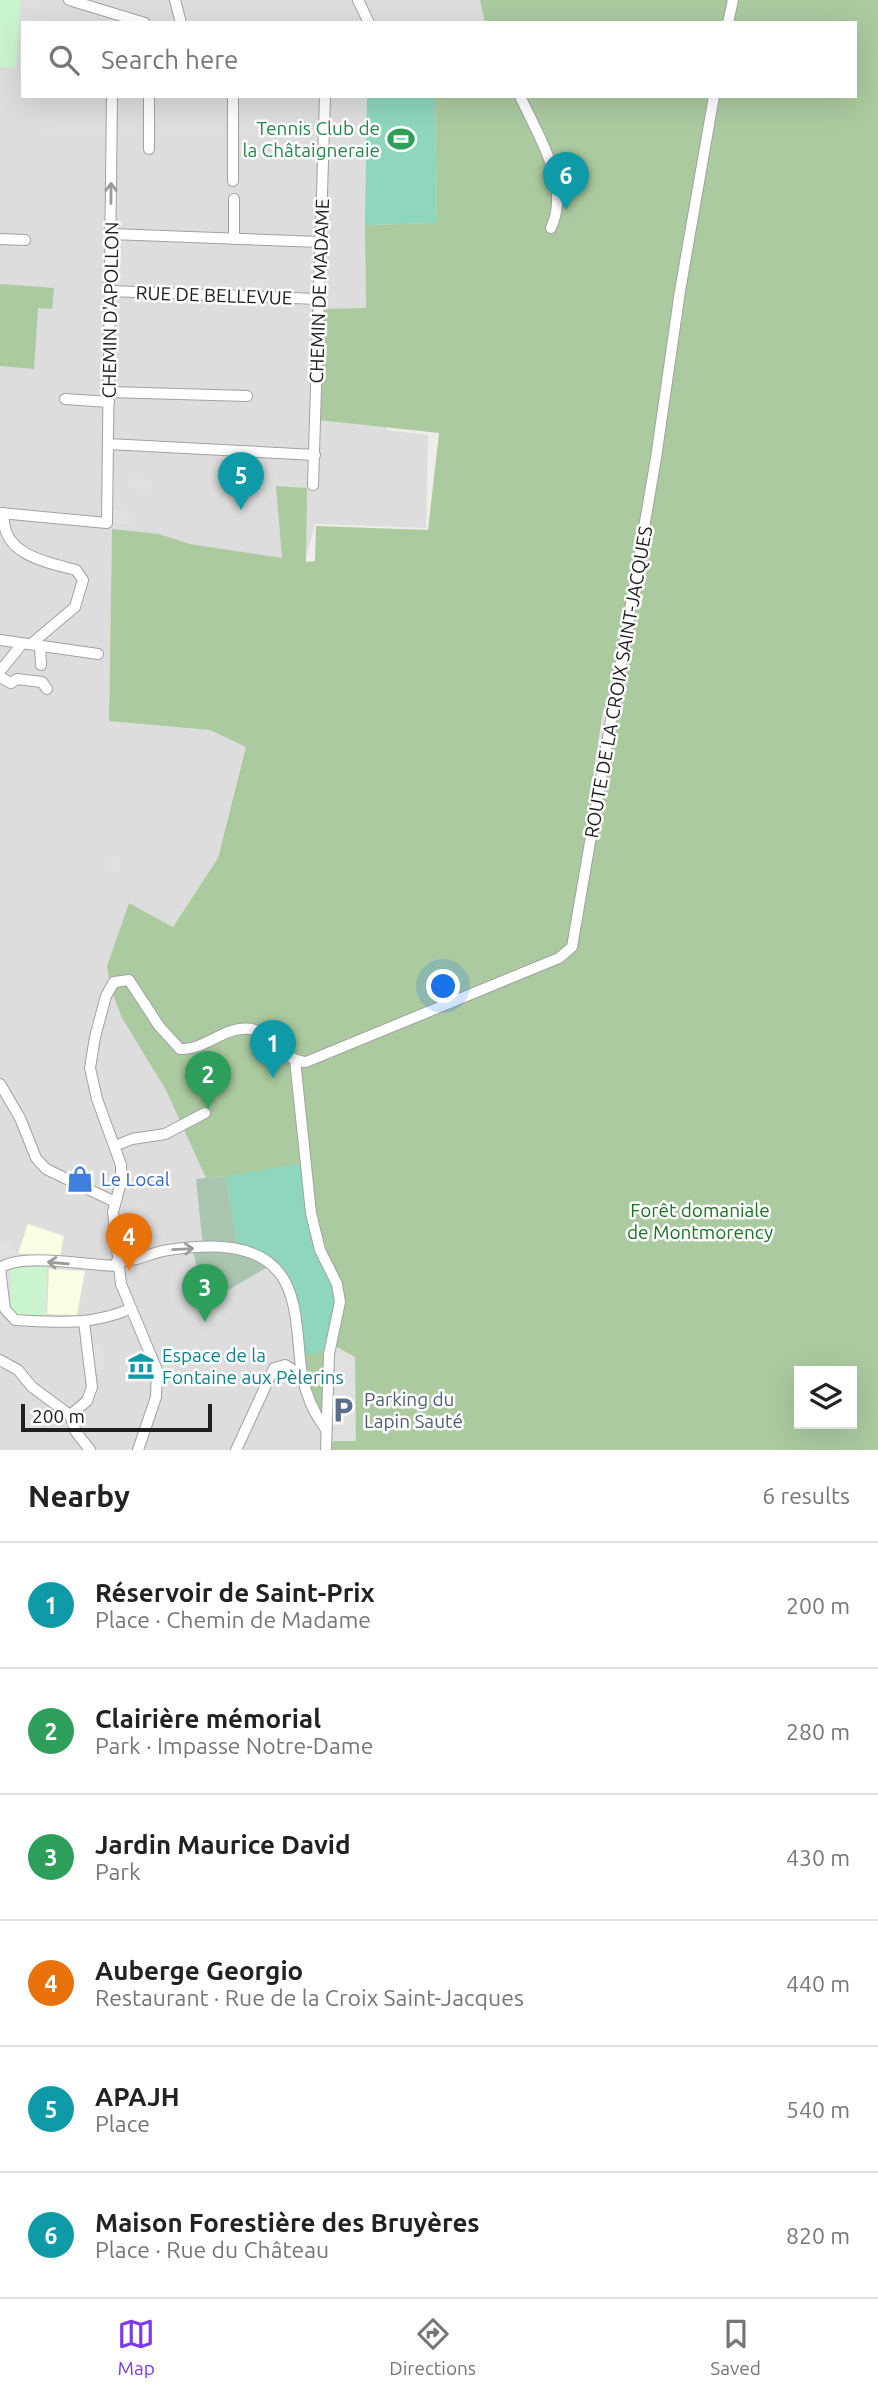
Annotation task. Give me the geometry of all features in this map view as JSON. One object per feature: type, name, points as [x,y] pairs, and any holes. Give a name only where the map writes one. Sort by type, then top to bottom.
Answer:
[{"type":"street","points":[[69,0],[112,18],[132,21]]},
{"type":"street","points":[[175,0],[180,21]]},
{"type":"street","points":[[358,0],[368,21]]},
{"type":"street","points":[[729,21],[733,0]]},
{"type":"street","name":"CHEMIN D'APOLLON","points":[[2,513],[107,523],[112,98]]},
{"type":"street","points":[[149,98],[149,149]]},
{"type":"street","points":[[233,98],[233,180]]},
{"type":"street","name":"CHEMIN DE MADAME","points":[[313,485],[325,98]]},
{"type":"street","points":[[521,98],[555,178],[558,195],[556,217],[551,228]]},
{"type":"street","name":"ROUTE DE LA CROIX SAINT-JACQUES","points":[[295,1060],[312,1060],[416,1018],[559,958],[572,947],[654,471],[680,291],[714,98]]},
{"type":"street","points":[[234,199],[234,239]]},
{"type":"street","points":[[111,234],[320,242]]},
{"type":"street","points":[[0,239],[25,240]]},
{"type":"street","name":"RUE DE BELLEVUE","points":[[109,291],[318,299]]},
{"type":"street","points":[[65,399],[247,396]]},
{"type":"street","points":[[108,444],[315,455]]},
{"type":"street","points":[[2,513],[2,527],[6,535],[23,553],[76,570],[83,580],[75,607],[42,632],[1,674],[11,683],[17,679],[42,682],[47,688]]},
{"type":"street","points":[[0,640],[98,654]]},
{"type":"street","points":[[31,645],[41,665]]},
{"type":"street","points":[[138,1450],[156,1397],[157,1370],[130,1309],[117,1263],[115,1202],[121,1172],[90,1068],[106,996],[114,982],[125,978],[135,984],[159,1026],[180,1049],[238,1029],[257,1030],[295,1060],[311,1213],[320,1250],[337,1284],[340,1302],[329,1354],[326,1450]]},
{"type":"street","points":[[0,1084],[20,1118],[36,1158],[46,1169],[115,1202]]},
{"type":"street","points":[[115,1146],[132,1139],[165,1135],[205,1114]]},
{"type":"street","points":[[130,1309],[105,1320],[84,1322],[11,1319],[5,1309],[0,1268],[8,1264],[40,1261],[138,1261],[167,1251],[205,1248],[229,1248],[256,1255],[277,1272],[292,1294],[299,1318],[302,1375],[309,1401],[325,1429]]},
{"type":"street","points":[[70,1415],[87,1401],[92,1387],[84,1322]]},
{"type":"street","points":[[0,1360],[19,1370],[32,1387],[70,1415],[76,1432],[90,1450]]},
{"type":"street","points":[[236,1450],[274,1368],[285,1365],[302,1375]]},
{"type":"shaded area","points":[[0,0],[485,0],[489,21],[21,21],[21,98],[520,98],[392,299],[387,430],[428,435],[426,528],[315,524],[305,562],[190,544],[159,534],[112,530],[109,720],[210,730],[246,747],[218,858],[173,927],[130,904],[196,1116],[250,1251],[300,1291],[331,1450],[0,1450]]},
{"type":"shaded area","points":[[133,475],[152,483],[149,492],[128,486]]},
{"type":"shaded area","points":[[108,511],[127,511],[132,525],[107,522]]},
{"type":"shaded area","points":[[603,710],[611,710],[599,787],[592,783]]},
{"type":"shaded area","points":[[110,856],[116,856],[121,864],[119,870],[110,872],[105,867],[105,861]]},
{"type":"shaded area","points":[[226,1176],[238,1248],[203,1247],[196,1179]]},
{"type":"shaded area","points":[[28,1224],[64,1236],[60,1258],[18,1253]]},
{"type":"shaded area","points":[[12,1240],[16,1254],[0,1257],[0,1244]]},
{"type":"shaded area","points":[[193,1251],[243,1251],[268,1267],[216,1297],[213,1283],[201,1285]]},
{"type":"shaded area","points":[[49,1269],[85,1271],[77,1315],[47,1314]]},
{"type":"shaded area","points":[[103,1344],[105,1369],[91,1370],[89,1345]]},
{"type":"shaded area","name":"Parking du Lapin Sauté","points":[[335,1346],[355,1357],[356,1441],[329,1441],[330,1387]]},
{"type":"green space","points":[[0,0],[21,0],[16,68],[0,67]]},
{"type":"green space","name":"Forêt domaniale de Montmorency","points":[[480,0],[878,0],[878,1450],[331,1450],[331,1443],[351,1429],[348,1357],[330,1350],[325,1429],[309,1401],[299,1318],[277,1272],[238,1248],[226,1176],[206,1178],[166,1090],[122,1018],[110,986],[107,966],[129,903],[173,927],[218,858],[246,747],[210,730],[109,721],[112,529],[159,534],[190,544],[282,558],[276,486],[307,488],[306,562],[315,561],[316,526],[428,530],[439,433],[318,420],[322,309],[366,308],[365,225],[437,223],[435,98],[857,98],[857,21],[485,21]]},
{"type":"green space","name":"Tennis Club de la Châtaigneraie","points":[[367,98],[435,98],[437,223],[365,225]]},
{"type":"green space","points":[[0,284],[54,288],[52,309],[38,308],[34,369],[0,366]]},
{"type":"green space","points":[[304,1163],[310,1213],[339,1302],[330,1350],[301,1356],[299,1318],[277,1272],[238,1248],[226,1176]]},
{"type":"green space","points":[[47,1267],[45,1316],[15,1315],[11,1312],[10,1268]]},
{"type":"place","name":"Tennis Club de la Châtaigneraie","points":[[401,139]]},
{"type":"place","name":"Maison Forestière des Bruyères","points":[[566,210]]},
{"type":"place","name":"APAJH","points":[[241,510]]},
{"type":"place","name":"Réservoir de Saint-Prix","points":[[273,1078]]},
{"type":"place","name":"Clairière mémorial","points":[[208,1109]]},
{"type":"place","name":"Le Local","points":[[80,1179]]},
{"type":"place","name":"Auberge Georgio","points":[[129,1271]]},
{"type":"place","name":"Jardin Maurice David","points":[[205,1322]]},
{"type":"place","name":"Espace de la Fontaine aux Pèlerins","points":[[141,1366]]},
{"type":"place","name":"Parking du Lapin Sauté","points":[[343,1410]]}]
